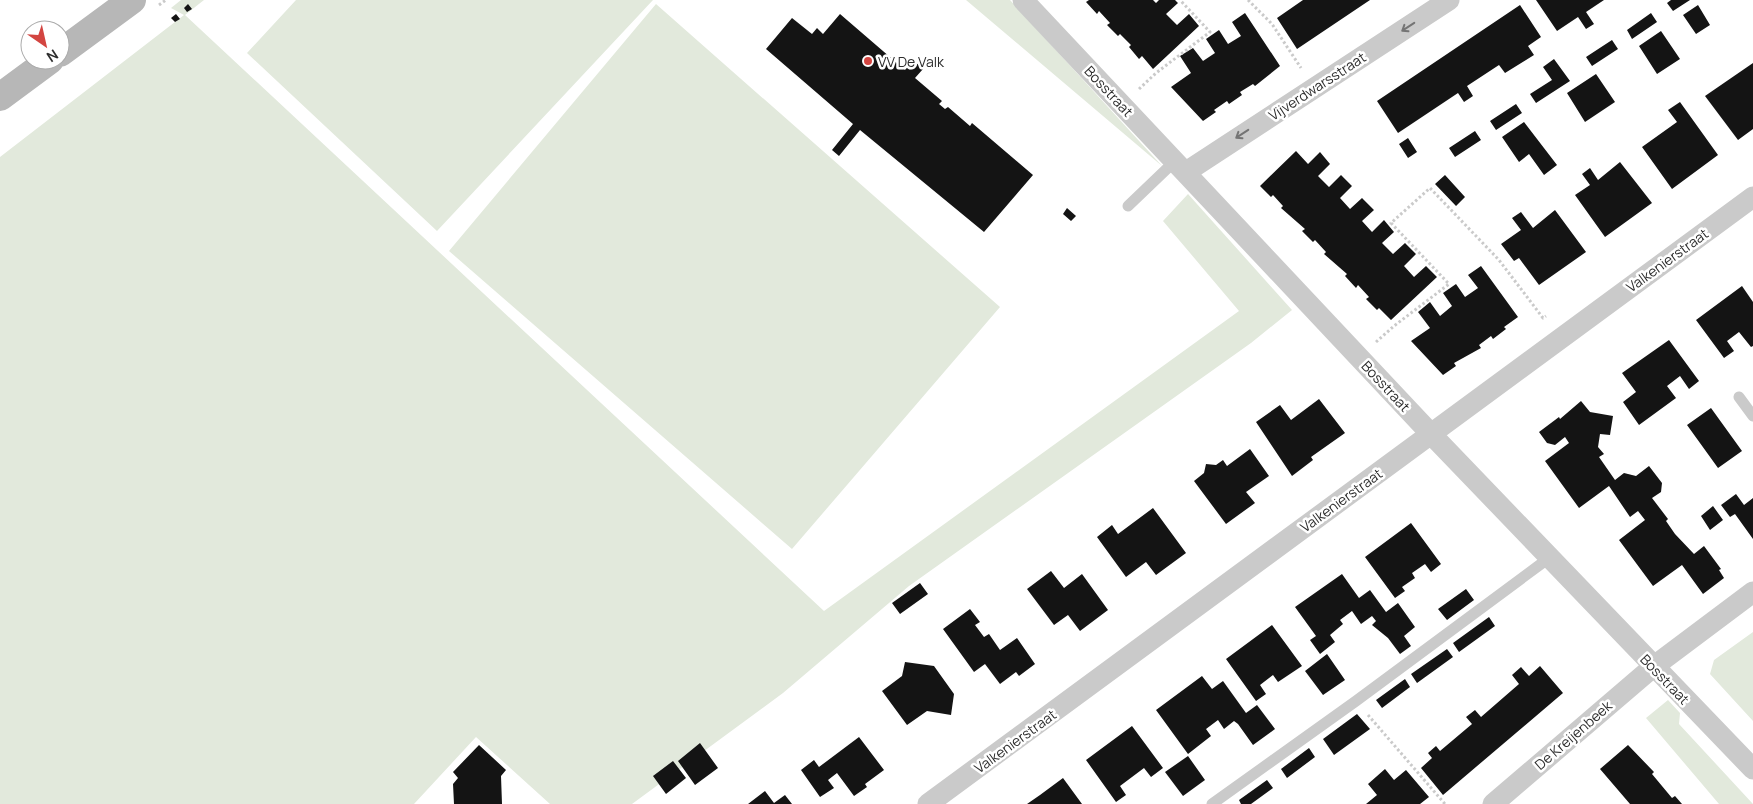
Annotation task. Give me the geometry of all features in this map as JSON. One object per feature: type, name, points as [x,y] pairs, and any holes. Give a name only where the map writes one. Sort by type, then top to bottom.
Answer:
[{"type":"street","points":[[70,46],[132,0]]},
{"type":"street","name":"Bosstraat","points":[[1023,0],[1431,434],[1753,769]]},
{"type":"street","name":"Vijverdwarsstraat","points":[[1180,166],[1314,87],[1449,0]]},
{"type":"street","points":[[0,97],[36,70]]},
{"type":"street","name":"Valkenierstraat","points":[[928,804],[1753,197]]},
{"type":"street","name":"De Kreijenbeek","points":[[1493,804],[1653,667],[1753,592]]},
{"type":"lane","points":[[1128,206],[1180,166]]},
{"type":"lane","points":[[1739,397],[1753,416]]},
{"type":"lane","points":[[1212,804],[1356,701],[1549,558]]},
{"type":"path","points":[[1122,105],[1156,73],[1210,32],[1180,0]]},
{"type":"path","points":[[1248,0],[1272,24],[1314,87]]},
{"type":"path","points":[[1360,358],[1394,326],[1449,284],[1391,223],[1430,188],[1499,260],[1543,318],[1549,314],[1565,335]]},
{"type":"path","points":[[1356,701],[1445,804]]},
{"type":"shaded area","points":[[181,0],[204,0],[185,15],[824,611],[1239,311],[1163,221],[1188,194],[1292,310],[1251,343],[909,586],[783,693],[632,804],[550,804],[476,737],[414,804],[0,804],[0,157],[184,15],[171,8]]},
{"type":"shaded area","points":[[296,0],[653,0],[437,231],[247,53]]},
{"type":"shaded area","points":[[966,0],[1010,0],[1162,166]]},
{"type":"shaded area","points":[[656,4],[1000,307],[792,549],[449,251]]},
{"type":"shaded area","points":[[1753,632],[1753,721],[1710,674],[1714,660]]},
{"type":"shaded area","points":[[1668,700],[1680,713],[1679,724],[1753,804],[1719,804],[1646,718]]},
{"type":"building","points":[[1089,0],[1153,0],[1156,3],[1159,0],[1175,0],[1178,3],[1166,14],[1177,25],[1189,14],[1199,26],[1153,69],[1142,56],[1139,59],[1129,47],[1131,45],[1120,34],[1118,36],[1107,25],[1110,23],[1099,11],[1097,14],[1086,2]]},
{"type":"building","points":[[1303,0],[1370,0],[1297,49],[1277,18]]},
{"type":"building","points":[[1536,0],[1604,0],[1586,12],[1594,24],[1586,29],[1578,17],[1557,31]]},
{"type":"building","points":[[1671,0],[1690,0],[1673,11],[1667,3]]},
{"type":"building","points":[[188,4],[192,9],[187,12],[184,8]]},
{"type":"building","points":[[1520,5],[1541,37],[1528,46],[1534,55],[1505,73],[1499,65],[1467,86],[1473,96],[1464,102],[1458,93],[1398,133],[1377,101]]},
{"type":"building","points":[[1698,5],[1710,25],[1696,34],[1683,15]]},
{"type":"building","points":[[1245,13],[1280,66],[1255,86],[1253,84],[1240,92],[1242,95],[1229,104],[1227,101],[1214,110],[1216,112],[1203,121],[1171,87],[1191,73],[1180,56],[1193,48],[1203,61],[1215,53],[1206,39],[1219,30],[1228,44],[1241,36],[1232,22]]},
{"type":"building","points":[[1651,13],[1657,22],[1632,39],[1627,30]]},
{"type":"building","points":[[176,14],[180,19],[175,22],[171,18]]},
{"type":"building","points":[[840,14],[905,70],[913,60],[923,69],[915,78],[942,101],[939,104],[945,109],[948,107],[970,126],[972,123],[1033,175],[984,232],[860,130],[839,156],[832,150],[853,124],[766,49],[792,18],[812,34],[817,28],[823,34]]},
{"type":"building","points":[[1661,31],[1680,59],[1657,74],[1639,46]]},
{"type":"building","points":[[1612,40],[1618,49],[1592,66],[1586,57]]},
{"type":"building","points":[[1554,59],[1570,81],[1536,103],[1530,94],[1552,80],[1543,67]]},
{"type":"building","points":[[1753,63],[1753,129],[1738,140],[1705,96]]},
{"type":"building","points":[[1596,74],[1615,102],[1585,122],[1567,93]]},
{"type":"building","points":[[1680,102],[1718,155],[1672,189],[1642,147],[1677,122],[1668,110]]},
{"type":"building","points":[[1516,104],[1522,113],[1496,130],[1490,121]]},
{"type":"building","points":[[1524,122],[1557,165],[1544,175],[1529,154],[1519,162],[1502,137]]},
{"type":"building","points":[[1475,131],[1481,140],[1455,157],[1449,148]]},
{"type":"building","points":[[1408,138],[1417,152],[1408,158],[1399,144]]},
{"type":"building","points":[[1296,151],[1308,164],[1320,152],[1330,164],[1318,176],[1329,187],[1341,175],[1352,186],[1340,198],[1350,209],[1362,198],[1374,210],[1362,221],[1372,232],[1384,220],[1394,232],[1382,243],[1393,254],[1405,243],[1416,254],[1404,266],[1414,277],[1426,266],[1437,277],[1391,320],[1366,299],[1369,297],[1358,285],[1356,288],[1345,276],[1347,274],[1324,254],[1326,252],[1315,240],[1313,242],[1302,231],[1305,229],[1281,208],[1283,206],[1273,195],[1271,197],[1260,186]]},
{"type":"building","points":[[1620,162],[1652,203],[1605,237],[1575,195],[1590,185],[1582,174],[1590,168],[1598,180]]},
{"type":"building","points":[[1445,175],[1465,197],[1456,206],[1435,184]]},
{"type":"building","points":[[1067,208],[1076,216],[1071,221],[1063,214]]},
{"type":"building","points":[[1555,210],[1586,252],[1539,285],[1519,258],[1514,261],[1501,244],[1521,230],[1512,218],[1521,212],[1533,228]]},
{"type":"building","points":[[1481,266],[1518,317],[1504,327],[1506,329],[1493,339],[1491,336],[1479,345],[1481,348],[1454,363],[1456,366],[1443,375],[1411,341],[1430,328],[1418,312],[1430,302],[1440,316],[1452,306],[1443,293],[1456,284],[1465,297],[1478,288],[1468,275]]},
{"type":"building","points":[[1742,286],[1753,302],[1753,346],[1751,347],[1739,332],[1727,341],[1734,351],[1724,358],[1696,320]]},
{"type":"building","points":[[1669,340],[1699,381],[1689,389],[1680,376],[1667,386],[1676,398],[1639,425],[1623,402],[1636,392],[1622,373]]},
{"type":"building","points":[[1319,399],[1345,433],[1311,457],[1313,460],[1292,476],[1256,422],[1280,405],[1291,420]]},
{"type":"building","points":[[1581,401],[1590,412],[1613,416],[1610,435],[1600,434],[1598,447],[1604,454],[1599,457],[1615,480],[1624,473],[1636,476],[1649,466],[1662,483],[1661,492],[1652,498],[1668,519],[1666,521],[1675,534],[1694,554],[1704,546],[1721,569],[1719,570],[1724,578],[1703,594],[1682,565],[1653,586],[1619,540],[1645,520],[1638,511],[1630,517],[1609,486],[1579,508],[1545,461],[1569,443],[1565,437],[1555,445],[1547,443],[1539,432],[1559,417],[1560,419]]},
{"type":"building","points":[[1711,408],[1742,451],[1718,468],[1687,425]]},
{"type":"building","points":[[1250,449],[1269,476],[1246,492],[1255,503],[1226,524],[1194,481],[1204,473],[1206,464],[1216,465],[1223,460],[1227,466]]},
{"type":"building","points":[[1736,494],[1744,505],[1753,498],[1753,539],[1735,514],[1730,517],[1721,505]]},
{"type":"building","points":[[1713,506],[1723,520],[1710,530],[1701,516]]},
{"type":"building","points":[[1153,508],[1186,553],[1156,575],[1146,562],[1126,577],[1097,537],[1112,525],[1118,534]]},
{"type":"building","points":[[1411,523],[1441,564],[1431,572],[1425,564],[1412,573],[1415,578],[1402,587],[1405,591],[1395,598],[1365,557]]},
{"type":"building","points":[[1051,571],[1064,588],[1082,574],[1108,610],[1080,631],[1068,615],[1054,625],[1027,589]]},
{"type":"building","points":[[1342,574],[1359,598],[1370,590],[1386,612],[1398,603],[1415,627],[1404,636],[1411,646],[1400,654],[1388,638],[1372,625],[1376,621],[1372,616],[1361,624],[1352,611],[1340,620],[1343,624],[1330,635],[1335,642],[1320,654],[1310,640],[1316,636],[1295,607]]},
{"type":"building","points":[[920,583],[928,594],[900,614],[892,603]]},
{"type":"building","points":[[1466,589],[1474,600],[1447,620],[1438,609]]},
{"type":"building","points":[[970,609],[980,622],[975,625],[984,637],[989,634],[1000,650],[1017,638],[1035,664],[1019,676],[1016,672],[1000,684],[985,664],[974,672],[943,629]]},
{"type":"building","points":[[1489,617],[1495,626],[1459,652],[1453,643]]},
{"type":"building","points":[[1272,625],[1302,666],[1278,682],[1273,675],[1260,685],[1266,694],[1256,701],[1226,659]]},
{"type":"building","points":[[1447,649],[1453,657],[1417,683],[1411,674]]},
{"type":"building","points":[[1327,654],[1345,680],[1323,695],[1305,671]]},
{"type":"building","points":[[905,662],[934,666],[954,694],[951,715],[927,711],[907,725],[882,691],[902,676]]},
{"type":"building","points":[[1540,666],[1563,693],[1443,795],[1421,768],[1432,758],[1428,753],[1436,746],[1440,751],[1472,724],[1466,717],[1475,710],[1481,717],[1519,684],[1512,675],[1521,667],[1529,676]]},
{"type":"building","points":[[1202,676],[1212,689],[1223,681],[1246,713],[1257,705],[1275,729],[1253,745],[1234,721],[1224,729],[1218,720],[1206,729],[1211,736],[1188,754],[1156,710]]},
{"type":"building","points":[[1405,679],[1410,687],[1382,708],[1376,700]]},
{"type":"building","points":[[1357,714],[1370,729],[1334,755],[1323,739]]},
{"type":"building","points":[[1132,726],[1163,768],[1151,777],[1144,768],[1120,786],[1126,795],[1116,802],[1086,760]]},
{"type":"building","points":[[859,737],[884,770],[865,784],[867,787],[854,796],[837,773],[828,780],[834,788],[820,797],[801,770],[814,760],[819,767]]},
{"type":"building","points":[[700,743],[718,768],[695,785],[678,761]]},
{"type":"building","points":[[479,745],[506,770],[501,776],[502,804],[454,804],[453,784],[458,778],[453,772]]},
{"type":"building","points":[[1628,745],[1654,772],[1652,774],[1672,798],[1675,796],[1682,804],[1630,804],[1600,769]]},
{"type":"building","points":[[1309,748],[1315,757],[1287,778],[1281,769]]},
{"type":"building","points":[[1188,756],[1205,780],[1183,796],[1165,772]]},
{"type":"building","points":[[673,761],[686,778],[666,794],[653,776]]},
{"type":"building","points":[[1385,769],[1394,780],[1406,770],[1429,797],[1420,804],[1366,804],[1377,795],[1368,784]]},
{"type":"building","points":[[1063,778],[1082,804],[1027,804],[1040,795]]},
{"type":"building","points":[[1267,780],[1273,788],[1251,804],[1241,804],[1239,800]]},
{"type":"building","points":[[765,791],[774,803],[785,795],[792,804],[748,804]]},
{"type":"place","name":"VV De Valk","points":[[868,61]]}]
